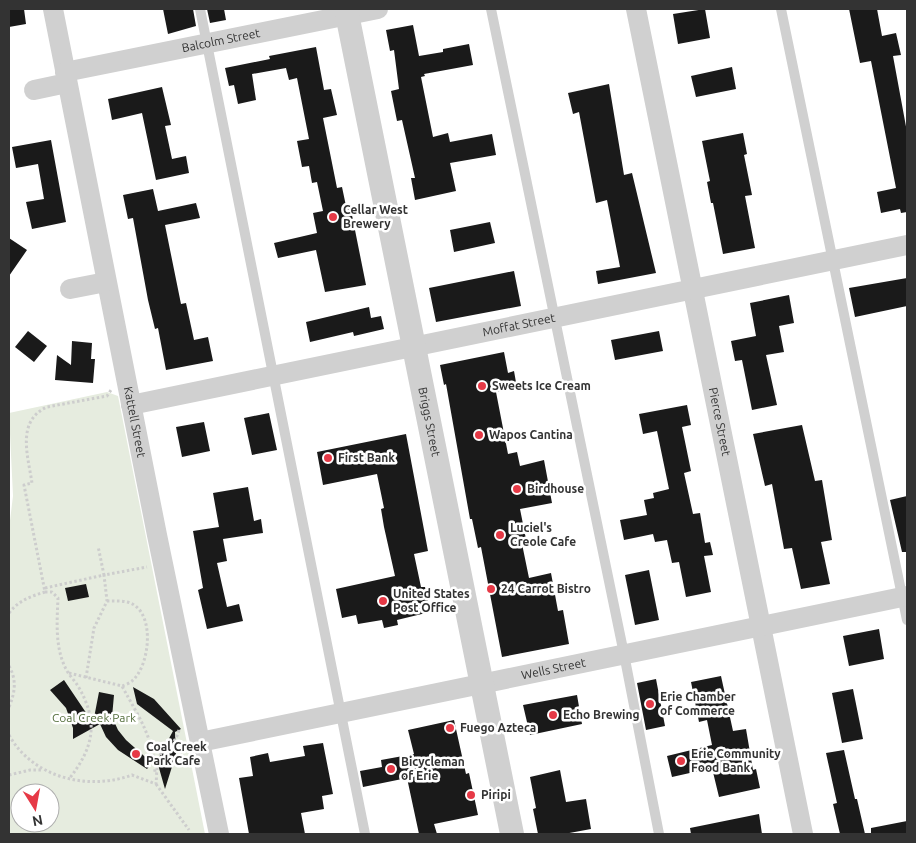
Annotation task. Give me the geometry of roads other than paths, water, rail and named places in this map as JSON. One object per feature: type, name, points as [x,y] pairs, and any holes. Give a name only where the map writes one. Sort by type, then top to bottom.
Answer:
[{"type":"street","name":"Kattell Street","points":[[53,9],[106,282],[218,834]]},
{"type":"street","name":"Balcolm Street","points":[[34,90],[66,78],[206,43],[346,12],[378,9]]},
{"type":"street","name":"Pierce Street","points":[[636,9],[803,834]]},
{"type":"street","name":"Briggs Street","points":[[346,12],[512,834]]},
{"type":"street","name":"Moffat Street","points":[[129,395],[272,376],[907,245]]},
{"type":"street","points":[[70,289],[106,282]]},
{"type":"street","name":"Wells Street","points":[[200,742],[905,596]]},
{"type":"lane","points":[[200,9],[365,834]]},
{"type":"lane","points":[[491,9],[624,654],[659,834]]},
{"type":"lane","points":[[781,9],[905,596],[907,620]]},
{"type":"place","name":"Cellar West Brewery","points":[[333,217]]},
{"type":"place","name":"Sweets Ice Cream","points":[[482,386]]},
{"type":"place","name":"Wapos Cantina","points":[[479,435]]},
{"type":"place","name":"First Bank","points":[[328,458]]},
{"type":"place","name":"Birdhouse","points":[[517,489]]},
{"type":"place","name":"Luciel's Creole Cafe","points":[[500,535]]},
{"type":"place","name":"24 Carrot Bistro","points":[[491,589]]},
{"type":"place","name":"United States Post Office","points":[[383,601]]},
{"type":"place","name":"Erie Chamber of Commerce","points":[[650,704]]},
{"type":"place","name":"Echo Brewing","points":[[553,715]]},
{"type":"place","name":"Fuego Azteca","points":[[450,728]]},
{"type":"place","name":"Coal Creek Park Cafe","points":[[136,754]]},
{"type":"place","name":"Erie Community Food Bank","points":[[681,761]]},
{"type":"place","name":"Bicycleman of Erie","points":[[391,769]]},
{"type":"place","name":"Piripi","points":[[471,795]]},
{"type":"park label","name":"Coal Creek Park","points":[[94,718]]}]
